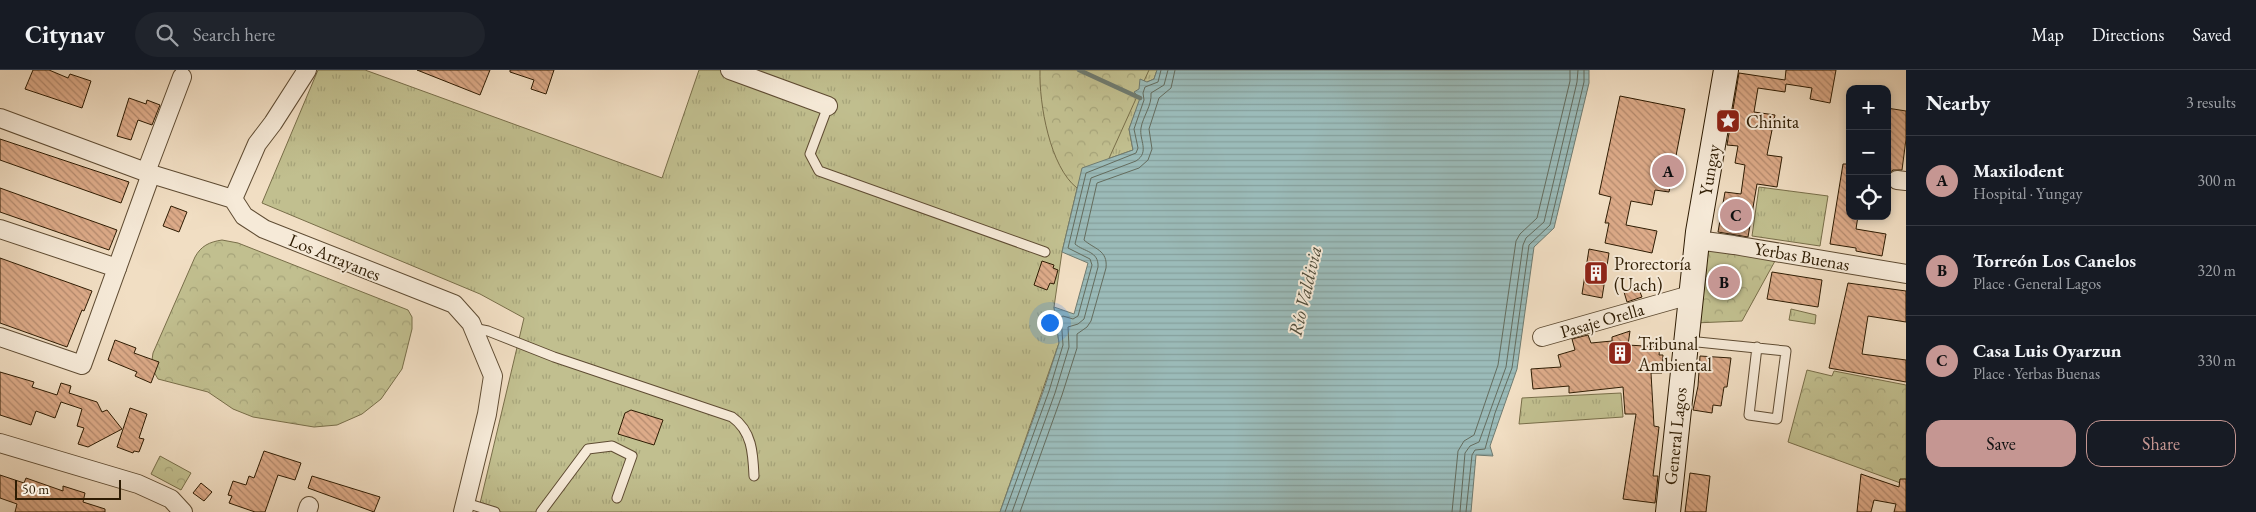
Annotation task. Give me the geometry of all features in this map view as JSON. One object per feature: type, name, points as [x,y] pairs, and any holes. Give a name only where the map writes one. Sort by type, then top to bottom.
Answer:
[{"type":"main road","name":"Yungay","points":[[1697,240],[1726,70]]},
{"type":"main road","name":"General Lagos","points":[[1668,512],[1697,240]]},
{"type":"street","points":[[0,118],[149,173],[233,199],[257,144],[273,123],[306,70]]},
{"type":"street","points":[[730,70],[828,106]]},
{"type":"street","points":[[0,337],[82,365],[182,77]]},
{"type":"street","name":"Los Arrayanes","points":[[233,199],[244,216],[264,229],[454,304],[471,323],[493,376],[488,414],[465,507]]},
{"type":"street","points":[[0,229],[117,268]]},
{"type":"street","name":"Yerbas Buenas","points":[[1697,240],[1906,274]]},
{"type":"street","name":"Pasaje Orella","points":[[1542,337],[1690,295]]},
{"type":"street","points":[[0,443],[138,484],[174,508]]},
{"type":"lane","points":[[828,106],[810,154],[819,171],[1046,252]]},
{"type":"lane","points":[[473,328],[488,331],[554,357],[732,417],[741,425],[749,438],[753,453],[754,476]]},
{"type":"lane","points":[[1686,341],[1756,348],[1786,351],[1777,419],[1749,415],[1756,348]]},
{"type":"lane","points":[[541,512],[588,449],[612,446],[632,456],[618,498]]},
{"type":"lane","points":[[465,507],[496,512]]},
{"type":"green space","points":[[318,70],[365,70],[662,178],[699,70],[1157,70],[1154,79],[1147,82],[1129,129],[1133,150],[1082,168],[1062,252],[1054,307],[1059,343],[1000,512],[478,512],[524,318],[480,294],[262,203]]},
{"type":"green space","points":[[1040,70],[1149,70],[1101,176],[1077,188],[1068,178],[1053,150],[1044,117]]},
{"type":"green space","points":[[1759,187],[1828,196],[1820,246],[1752,236]]},
{"type":"green space","points":[[222,240],[238,243],[408,310],[412,317],[412,329],[402,369],[381,399],[362,414],[337,425],[314,427],[253,417],[233,409],[208,392],[158,379],[151,367],[153,353],[195,257],[206,245]]},
{"type":"green space","points":[[1715,249],[1775,261],[1742,321],[1694,323],[1706,252]]},
{"type":"green space","points":[[1791,309],[1816,315],[1815,324],[1789,320]]},
{"type":"green space","points":[[1807,370],[1832,376],[1834,371],[1906,385],[1906,485],[1788,442]]},
{"type":"green space","points":[[1621,393],[1623,417],[1519,424],[1522,398]]},
{"type":"green space","points":[[160,456],[191,473],[181,490],[151,474]]},
{"type":"water","name":"Río Valdivia","points":[[1157,70],[1589,70],[1589,83],[1554,228],[1534,247],[1517,369],[1490,446],[1493,456],[1476,455],[1471,512],[1000,512],[1059,343],[1054,307],[1074,314],[1088,263],[1062,252],[1082,168],[1133,150],[1129,129],[1140,98],[1134,92],[1139,89],[1140,79],[1147,82],[1154,79]]},
{"type":"building","points":[[33,70],[49,70],[68,78],[70,74],[91,81],[82,108],[25,89]]},
{"type":"building","points":[[417,70],[490,70],[480,95]]},
{"type":"building","points":[[510,70],[554,70],[546,94],[531,89],[534,80],[510,72]]},
{"type":"building","points":[[1786,70],[1836,70],[1830,103],[1810,99],[1812,88],[1786,84],[1785,92],[1758,88],[1754,112],[1775,115],[1767,155],[1782,157],[1777,187],[1757,184],[1748,237],[1718,232],[1725,192],[1741,194],[1745,165],[1735,163],[1738,146],[1727,145],[1739,73],[1785,80]]},
{"type":"building","points":[[1620,96],[1685,109],[1669,192],[1655,190],[1652,205],[1631,201],[1626,225],[1657,231],[1652,253],[1605,243],[1609,223],[1605,223],[1611,197],[1599,194]]},
{"type":"building","points":[[129,98],[146,104],[147,100],[160,105],[152,125],[138,120],[131,140],[117,136]]},
{"type":"building","points":[[1891,109],[1906,111],[1906,139],[1902,170],[1891,172]]},
{"type":"building","points":[[0,139],[129,182],[121,203],[0,160]]},
{"type":"building","points":[[1843,164],[1846,164],[1846,220],[1857,220],[1856,229],[1886,234],[1882,256],[1856,251],[1856,248],[1830,244]]},
{"type":"building","points":[[0,188],[117,230],[109,250],[0,212]]},
{"type":"building","points":[[171,206],[187,212],[179,232],[163,226]]},
{"type":"building","name":"Prorectoría (Uach)","points":[[1589,249],[1609,253],[1602,298],[1582,294]]},
{"type":"building","points":[[0,258],[92,291],[67,347],[0,323]]},
{"type":"building","points":[[1042,261],[1054,265],[1053,268],[1058,270],[1054,284],[1050,283],[1047,290],[1034,285]]},
{"type":"building","points":[[1772,272],[1822,280],[1818,307],[1767,299]]},
{"type":"building","points":[[1848,283],[1906,291],[1906,322],[1868,316],[1862,354],[1906,360],[1906,382],[1829,368]]},
{"type":"building","points":[[1638,287],[1642,297],[1627,302],[1624,292]]},
{"type":"building","points":[[1630,331],[1628,345],[1660,347],[1659,355],[1663,355],[1662,373],[1651,373],[1654,426],[1659,427],[1653,476],[1658,476],[1655,503],[1623,499],[1636,414],[1625,414],[1623,387],[1569,393],[1569,386],[1533,389],[1531,369],[1561,367],[1558,355],[1575,350],[1572,339],[1588,335],[1591,343],[1612,341],[1612,337]]},
{"type":"building","points":[[115,340],[136,348],[134,353],[159,362],[151,383],[135,376],[137,372],[108,360]]},
{"type":"building","points":[[1700,356],[1731,358],[1727,387],[1724,387],[1721,406],[1713,405],[1712,413],[1693,410],[1698,386]]},
{"type":"building","points":[[0,372],[34,382],[32,387],[57,395],[61,383],[71,386],[69,393],[97,402],[102,412],[107,410],[122,429],[88,447],[78,444],[84,428],[77,426],[82,409],[61,402],[55,418],[36,411],[31,425],[0,415]]},
{"type":"building","points":[[130,408],[147,414],[139,438],[144,439],[139,452],[134,451],[133,453],[117,447]]},
{"type":"building","points":[[631,410],[663,420],[654,445],[618,434],[625,413]]},
{"type":"building","points":[[264,451],[301,463],[295,480],[278,475],[265,512],[255,512],[229,503],[232,496],[228,495],[233,481],[246,485],[249,476],[254,478]]},
{"type":"building","points":[[1690,473],[1710,476],[1706,512],[1685,512]]},
{"type":"building","points":[[1861,474],[1899,487],[1900,479],[1906,479],[1906,512],[1894,512],[1896,504],[1874,500],[1871,512],[1857,512]]},
{"type":"building","points":[[0,475],[24,483],[26,478],[63,491],[63,486],[85,493],[83,502],[105,509],[105,512],[15,512],[17,504],[0,498]]},
{"type":"building","points":[[312,476],[380,497],[374,512],[308,488]]},
{"type":"building","points":[[201,483],[212,492],[204,501],[193,493]]},
{"type":"waterway","points":[[1079,70],[1140,98]]},
{"type":"place","name":"Chinita","points":[[1728,121]]},
{"type":"place","name":"Maxilodent","points":[[1668,171]]},
{"type":"place","name":"Casa Luis Oyarzun","points":[[1736,215]]},
{"type":"place","name":"Prorectoría (Uach)","points":[[1596,273]]},
{"type":"place","name":"Torreón Los Canelos","points":[[1724,282]]},
{"type":"place","name":"Tribunal Ambiental","points":[[1620,353]]}]
